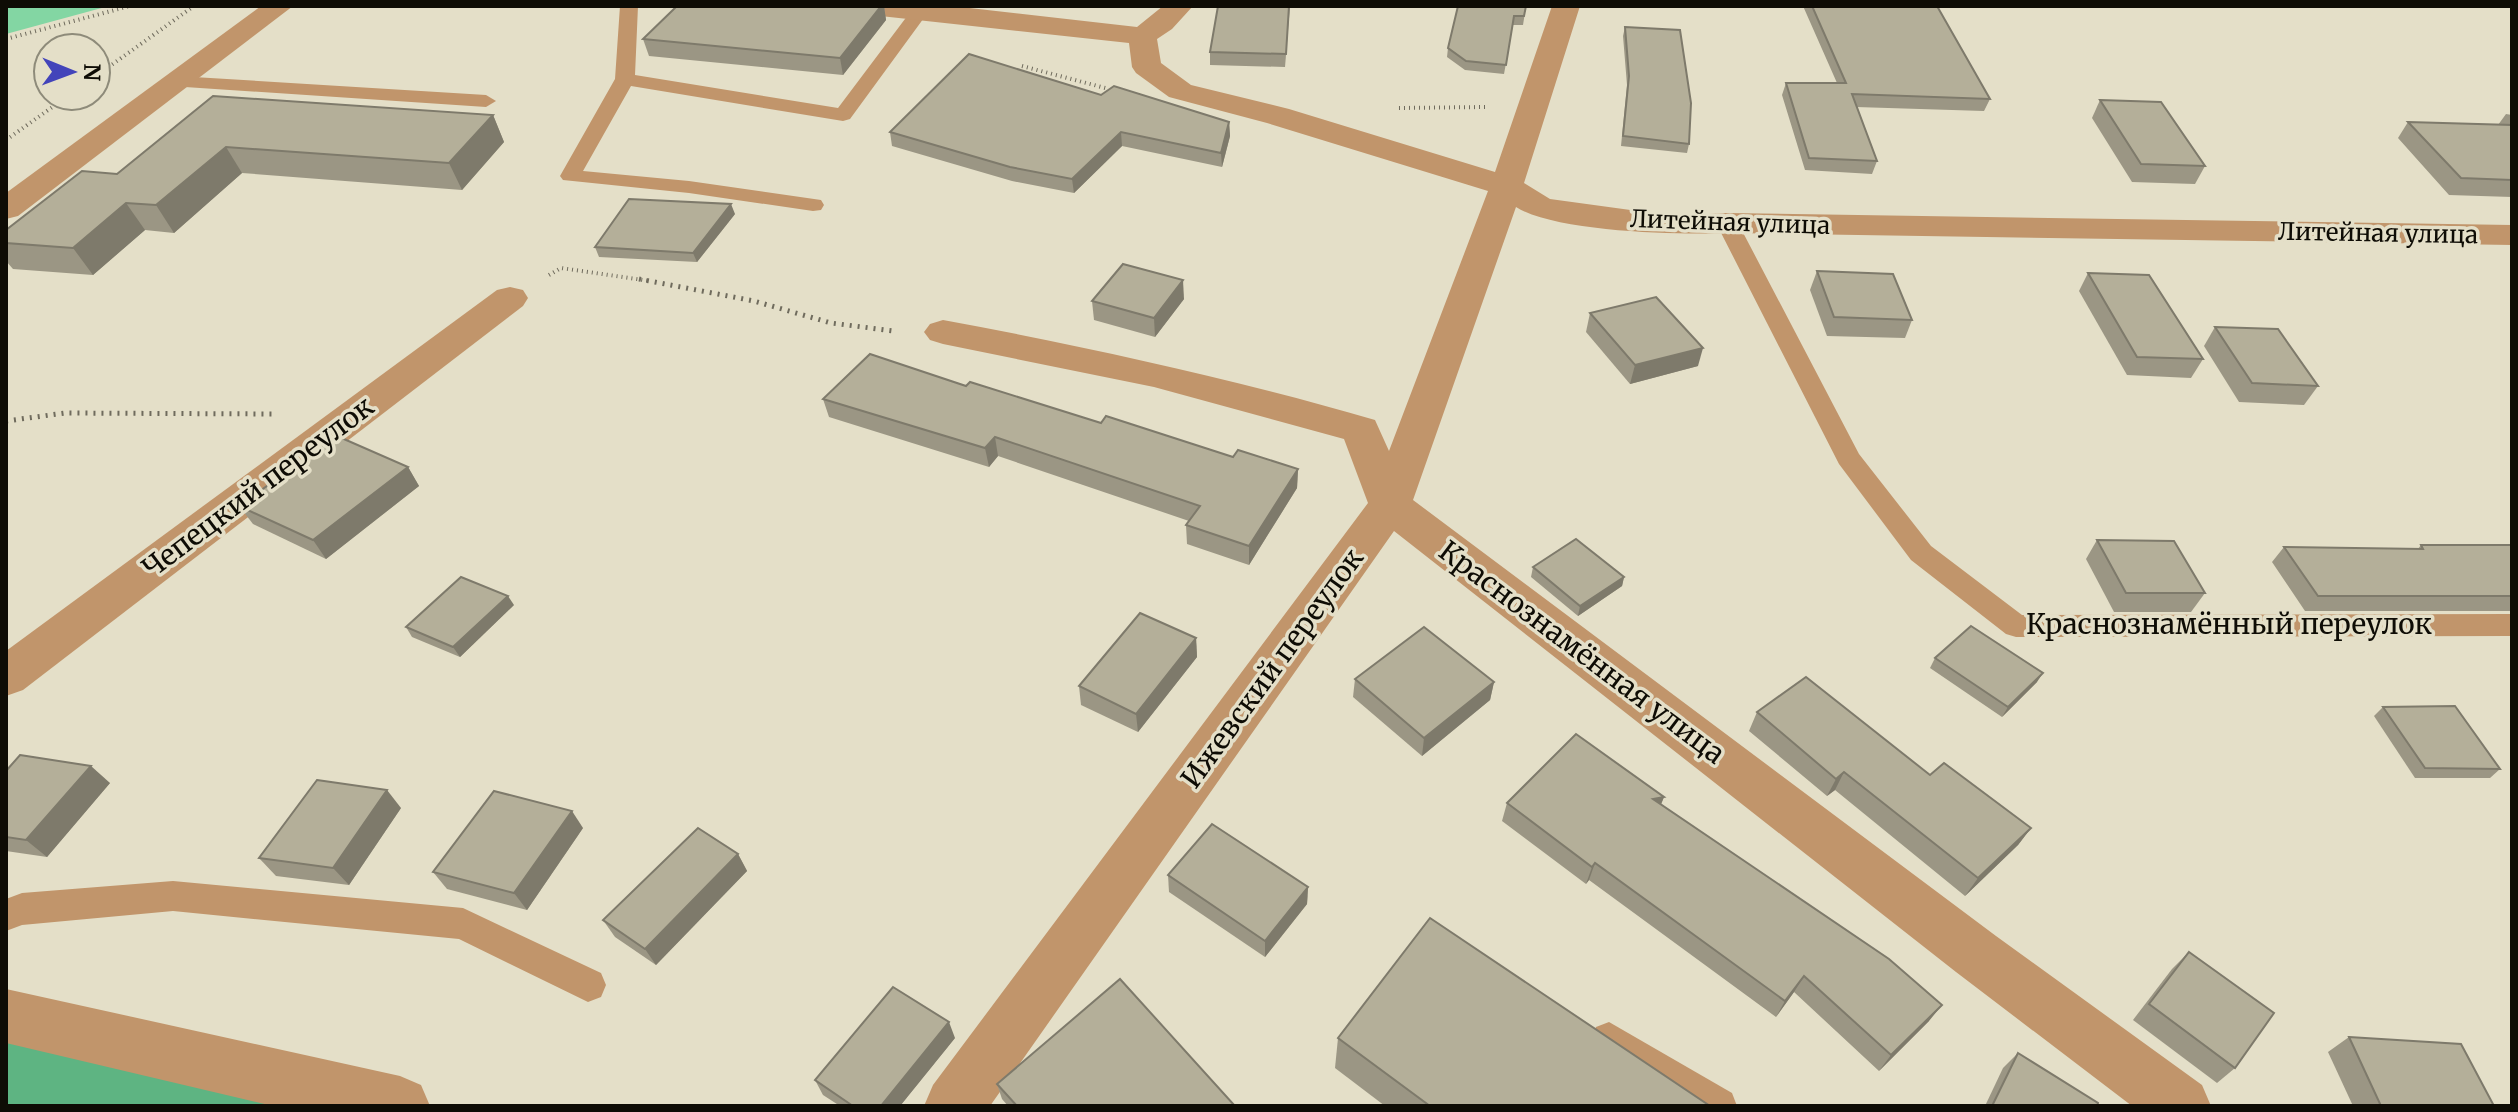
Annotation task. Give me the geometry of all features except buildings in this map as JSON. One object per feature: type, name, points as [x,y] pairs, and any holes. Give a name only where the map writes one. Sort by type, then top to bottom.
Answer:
[{"type":"street","points":[[6,209],[279,6]]},
{"type":"street","points":[[862,6],[1084,27],[1142,36],[1162,23],[1179,6]]},
{"type":"street","name":"Ижевский переулок","points":[[954,1106],[1390,505],[1506,186],[1566,6]]},
{"type":"street","name":"Литейная улица","points":[[1142,36],[1147,67],[1180,91],[1278,116],[1506,186],[1541,208],[1667,225],[1727,223],[2512,235]]},
{"type":"street","name":"Чепецкий переулок","points":[[6,677],[510,298]]},
{"type":"street","points":[[943,332],[1070,356],[1287,407],[1361,430],[1390,505]]},
{"type":"street","name":"Краснознамённая улица","points":[[1390,505],[1963,944],[2181,1106]]},
{"type":"street","points":[[6,1016],[400,1106]]},
{"type":"lane","points":[[629,6],[625,79],[570,176],[689,187],[813,205]]},
{"type":"lane","points":[[625,79],[843,115],[920,11]]},
{"type":"lane","points":[[177,82],[486,101]]},
{"type":"lane","name":"Краснознамённый переулок","points":[[1727,223],[1848,458],[1921,553],[2016,626],[2512,625]]},
{"type":"lane","points":[[6,915],[22,909],[173,896],[463,924],[588,985]]},
{"type":"lane","points":[[1575,1019],[1718,1106]]},
{"type":"path","points":[[6,39],[130,6]]},
{"type":"path","points":[[112,65],[194,6]]},
{"type":"path","points":[[6,140],[45,112]]},
{"type":"path","points":[[510,298],[561,268],[754,301],[831,323],[912,333],[943,332]]},
{"type":"path","points":[[6,421],[65,413],[355,415]]},
{"type":"green space","points":[[6,6],[109,6],[6,34]]},
{"type":"green space","points":[[6,1035],[320,1106],[6,1106]]}]
